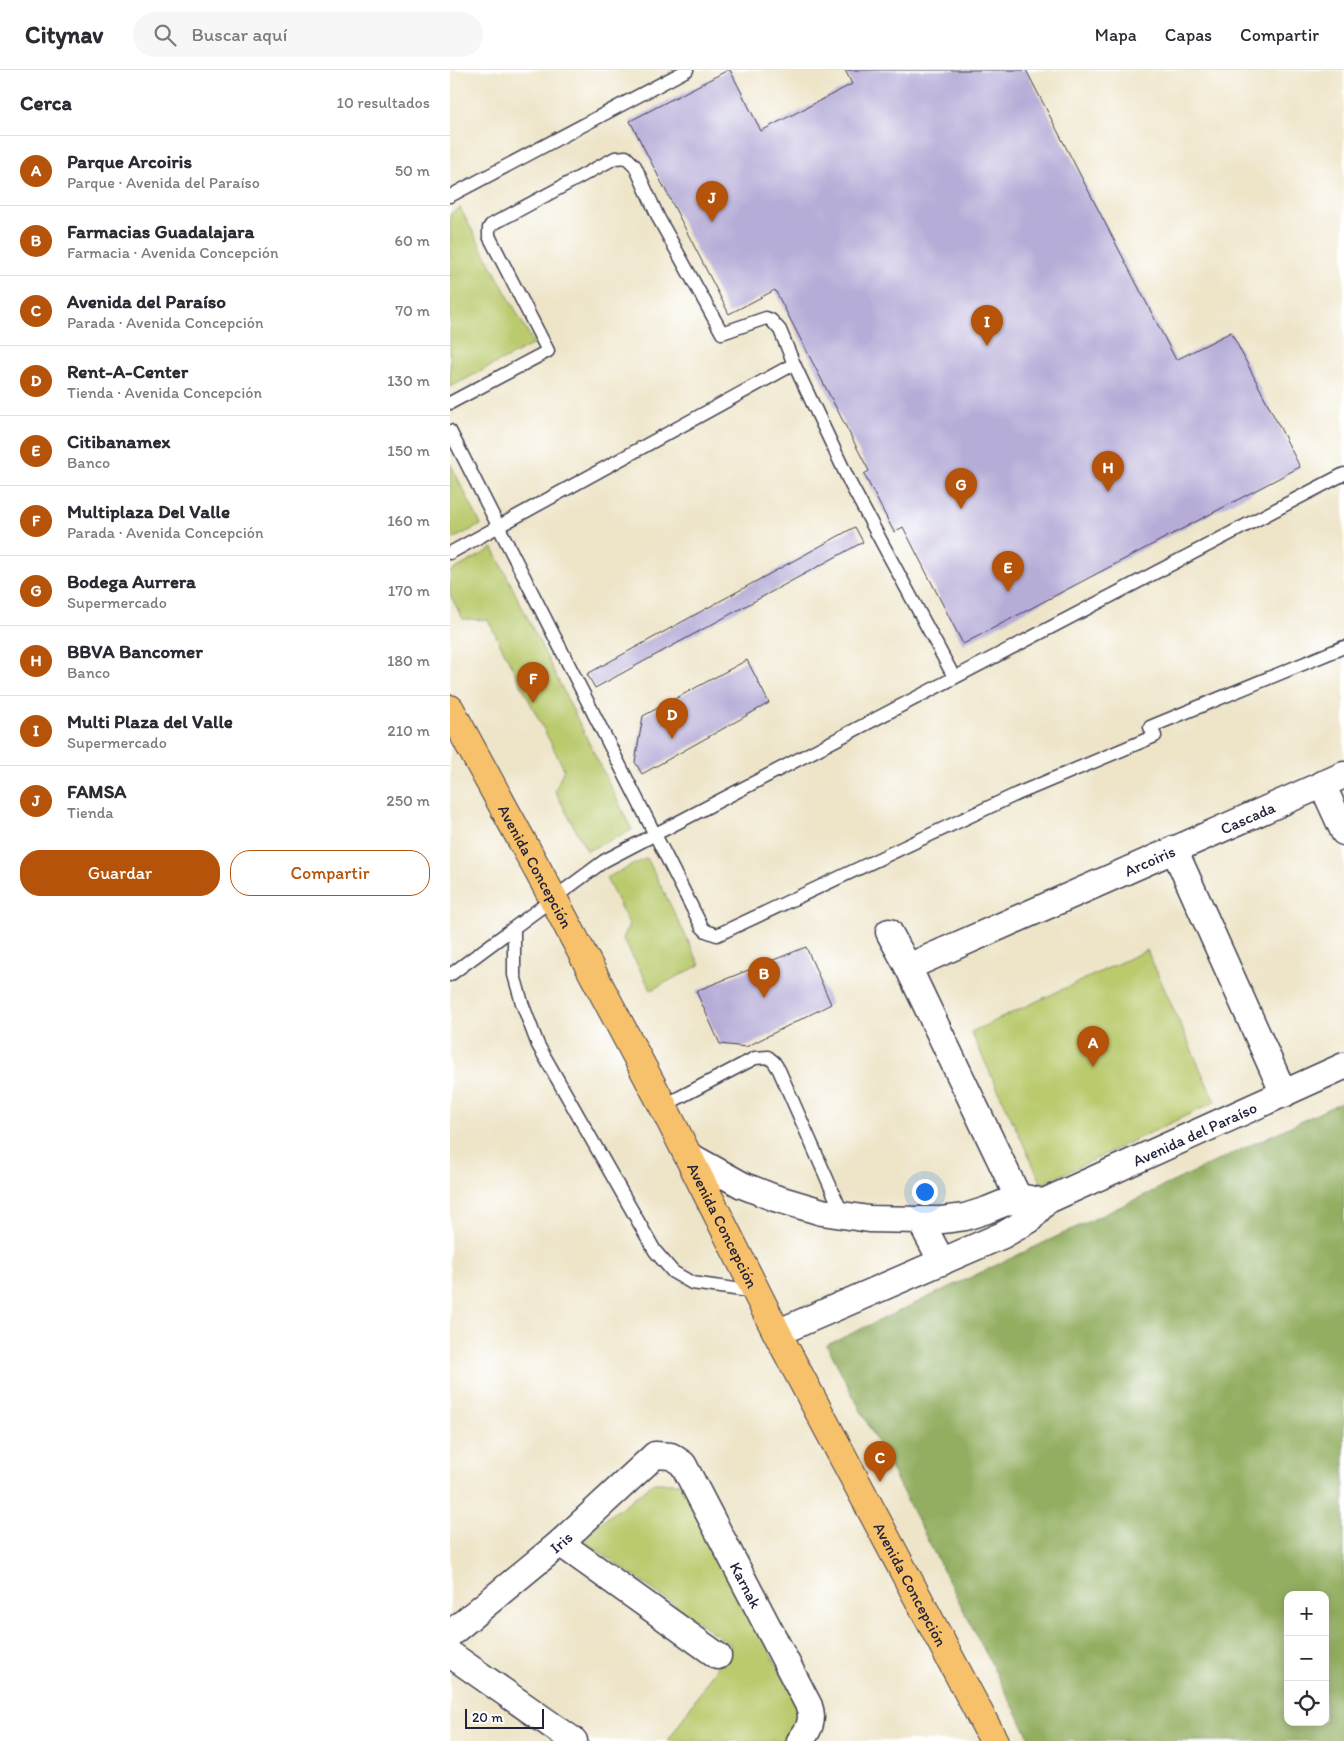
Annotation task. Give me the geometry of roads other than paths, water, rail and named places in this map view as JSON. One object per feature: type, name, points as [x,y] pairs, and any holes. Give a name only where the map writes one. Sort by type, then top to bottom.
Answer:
[{"type":"main road","name":"Avenida Concepción","points":[[450,709],[663,1106],[777,1333],[987,1737]]},
{"type":"street","name":"Cascada","points":[[1174,850],[1333,780],[1344,832]]},
{"type":"street","name":"Arcoiris","points":[[908,967],[1174,850],[1284,1094]]},
{"type":"street","points":[[889,932],[908,967],[1024,1209]]},
{"type":"street","name":"Avenida del Paraíso","points":[[688,1155],[742,1184],[775,1198],[822,1212],[869,1219],[942,1220],[1024,1209],[1046,1201],[1344,1066]]},
{"type":"street","name":"Avenida del Paraíso","points":[[777,1333],[1003,1236],[1024,1209]]},
{"type":"street","points":[[920,1220],[942,1262]]},
{"type":"street","name":"Iris","points":[[450,1634],[560,1543],[655,1455],[671,1456]]},
{"type":"street","name":"Karnak","points":[[671,1456],[683,1464],[809,1706],[806,1730]]},
{"type":"street","points":[[560,1543],[718,1656]]},
{"type":"street","points":[[450,1654],[574,1741]]},
{"type":"lane","points":[[450,196],[688,70]]},
{"type":"lane","points":[[450,403],[548,351],[489,236],[491,225],[614,158],[626,157],[635,166],[659,219],[722,333],[766,318],[771,320],[780,330],[851,485],[954,677]]},
{"type":"lane","points":[[450,553],[794,364]]},
{"type":"lane","points":[[450,431],[656,833],[702,927],[706,931],[717,935],[1017,794],[1155,736],[1150,727],[1344,647]]},
{"type":"lane","points":[[450,975],[604,860],[1344,474]]},
{"type":"lane","points":[[514,928],[514,975],[522,1003],[538,1045],[655,1251],[673,1272],[692,1283],[756,1292]]},
{"type":"lane","points":[[663,1106],[755,1058],[768,1058],[774,1062],[779,1070],[843,1215]]},
{"type":"place","name":"FAMSA","points":[[712,222]]},
{"type":"place","name":"Multi Plaza del Valle","points":[[987,346]]},
{"type":"place","name":"BBVA Bancomer","points":[[1108,492]]},
{"type":"place","name":"Bodega Aurrera","points":[[961,509]]},
{"type":"place","name":"Citibanamex","points":[[1008,592]]},
{"type":"place","name":"Multiplaza Del Valle","points":[[533,703]]},
{"type":"place","name":"Rent-A-Center","points":[[672,739]]},
{"type":"place","name":"Farmacias Guadalajara","points":[[764,998]]},
{"type":"place","name":"Parque Arcoiris","points":[[1093,1067]]},
{"type":"place","name":"Avenida del Paraíso","points":[[880,1482]]}]
